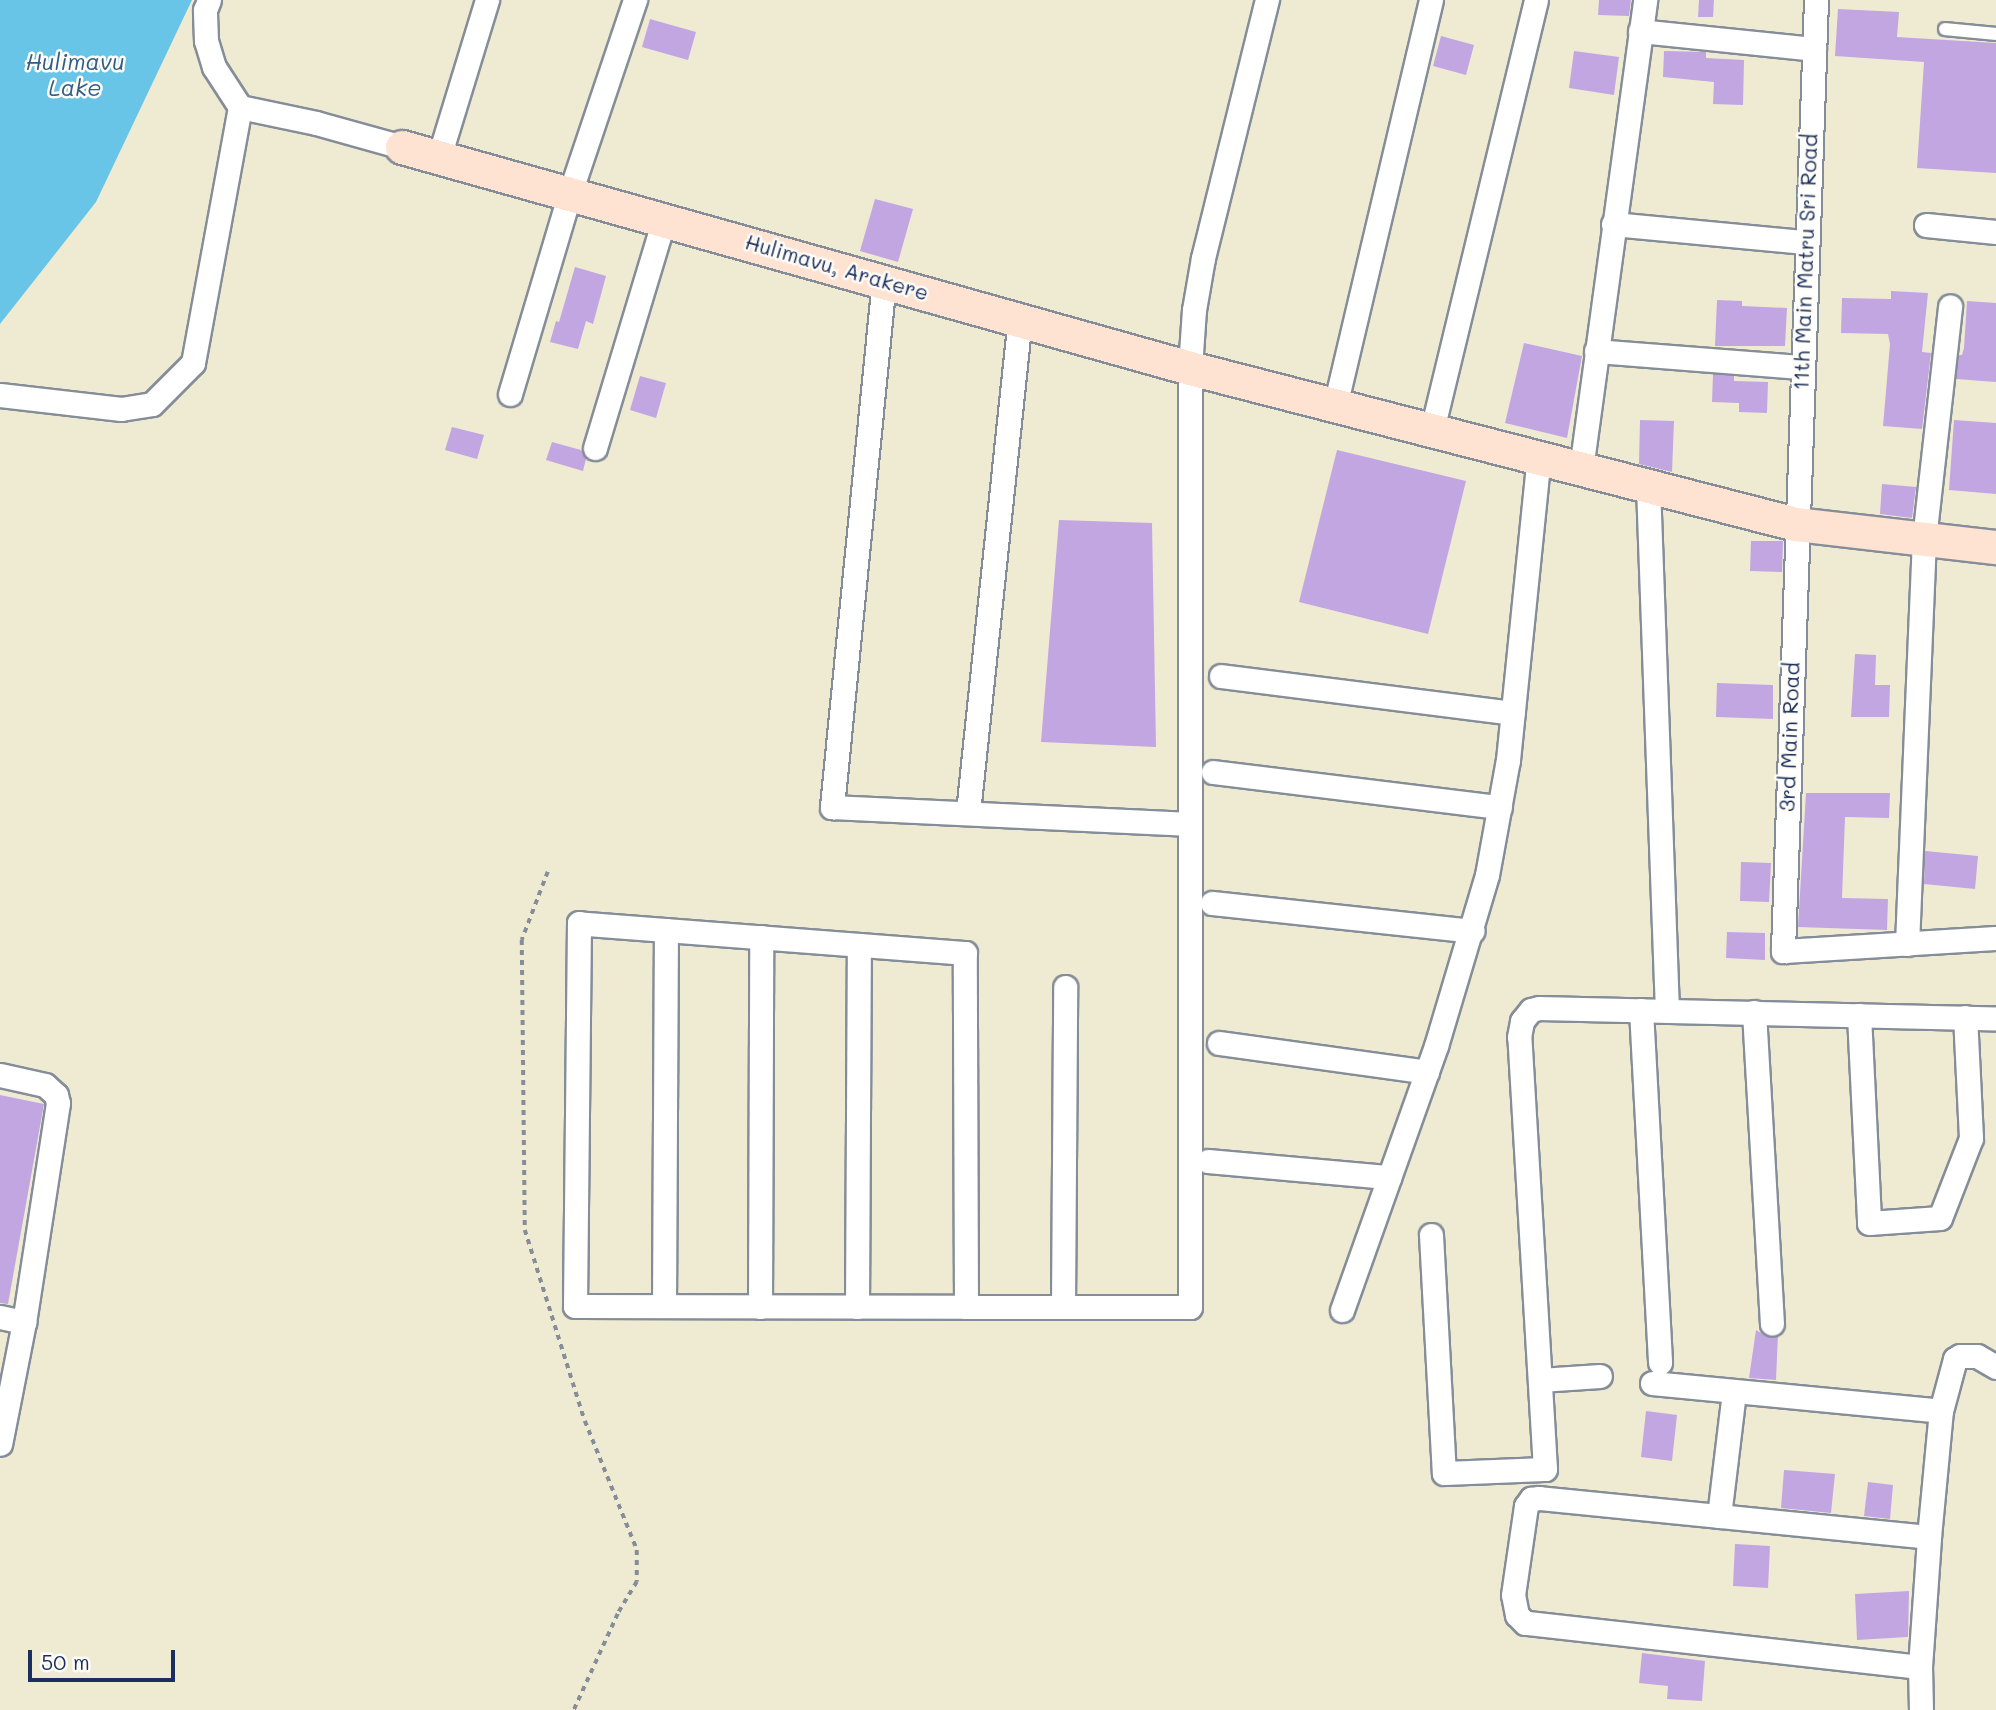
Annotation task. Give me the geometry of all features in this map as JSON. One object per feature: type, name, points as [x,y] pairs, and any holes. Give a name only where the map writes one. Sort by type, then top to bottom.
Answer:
[{"type":"street","points":[[0,394],[131,408],[152,404],[193,363],[240,107],[214,67],[206,41],[205,10],[209,0]]},
{"type":"street","points":[[439,157],[487,0]]},
{"type":"street","points":[[510,394],[570,193],[635,0]]},
{"type":"street","points":[[966,1307],[965,953],[579,923],[575,1306],[760,1307],[966,1307],[1063,1307],[1190,1307],[1190,368],[1194,310],[1203,258],[1267,0]]},
{"type":"street","points":[[1335,406],[1431,0]]},
{"type":"street","points":[[1432,430],[1536,0]]},
{"type":"street","points":[[1581,469],[1645,0]]},
{"type":"street","name":"11th Main Matru Sri Road","points":[[1796,524],[1816,0]]},
{"type":"street","points":[[1640,31],[1814,49]]},
{"type":"street","name":"Hulimavu, Arakere","points":[[240,107],[316,123],[884,280],[1190,368],[1796,524],[1996,547]]},
{"type":"street","points":[[595,448],[664,219]]},
{"type":"street","points":[[1613,224],[1805,242]]},
{"type":"street","points":[[1926,225],[1996,232]]},
{"type":"street","points":[[884,280],[832,807],[1190,824]]},
{"type":"street","points":[[1950,306],[1924,539],[1907,944],[1996,938]]},
{"type":"street","points":[[968,812],[1020,320]]},
{"type":"street","points":[[1596,351],[1801,367]]},
{"type":"street","points":[[1342,1310],[1427,1072],[1487,875],[1514,713],[1539,457]]},
{"type":"street","points":[[1648,486],[1667,1011]]},
{"type":"street","name":"3rd Main Road","points":[[1796,524],[1783,951],[1907,944]]},
{"type":"street","points":[[1221,676],[1514,713]]},
{"type":"street","points":[[1213,772],[1500,807]]},
{"type":"street","points":[[1212,903],[1472,931]]},
{"type":"street","points":[[664,1306],[666,930]]},
{"type":"street","points":[[760,1307],[761,937]]},
{"type":"street","points":[[857,1307],[859,945]]},
{"type":"street","points":[[1063,1307],[1065,987]]},
{"type":"street","points":[[1432,1236],[1444,1473],[1545,1469],[1519,1037],[1522,1021],[1531,1010],[1539,1008],[1996,1018]]},
{"type":"street","points":[[1641,1010],[1656,1373],[1734,1392],[1941,1411]]},
{"type":"street","points":[[1754,1012],[1772,1323]]},
{"type":"street","points":[[1859,1014],[1870,1223],[1940,1218],[1971,1138],[1965,1017]]},
{"type":"street","points":[[1219,1043],[1427,1072]]},
{"type":"street","points":[[0,1076],[45,1085],[56,1095],[58,1103],[23,1322],[0,1444]]},
{"type":"street","points":[[1208,1161],[1389,1177]]},
{"type":"street","points":[[0,1317],[23,1322]]},
{"type":"street","points":[[1921,1710],[1920,1667],[1928,1537],[1941,1411],[1955,1359],[1960,1356],[1977,1356],[1996,1367]]},
{"type":"street","points":[[1540,1380],[1600,1376]]},
{"type":"street","points":[[1719,1516],[1734,1392]]},
{"type":"street","points":[[1920,1667],[1525,1623],[1517,1615],[1513,1595],[1526,1506],[1531,1499],[1928,1537]]},
{"type":"lane","points":[[1945,29],[1996,34]]},
{"type":"path","points":[[574,1710],[618,1614]]},
{"type":"water","name":"Hulimavu Lake","points":[[0,0],[192,0],[96,202],[0,324]]},
{"type":"building","points":[[1599,0],[1631,0],[1629,16],[1598,15]]},
{"type":"building","points":[[1699,0],[1714,0],[1713,17],[1698,17]]},
{"type":"building","points":[[1838,9],[1899,12],[1897,37],[1996,43],[1996,173],[1917,168],[1924,62],[1835,56]]},
{"type":"building","points":[[650,19],[696,32],[688,60],[642,47]]},
{"type":"building","points":[[1441,36],[1474,45],[1466,75],[1433,66]]},
{"type":"building","points":[[1574,51],[1619,57],[1614,95],[1569,88]]},
{"type":"building","points":[[1664,51],[1706,52],[1706,58],[1744,60],[1743,105],[1713,104],[1714,82],[1663,77]]},
{"type":"building","points":[[875,199],[913,209],[898,262],[860,251]]},
{"type":"building","points":[[575,267],[606,276],[593,324],[586,321],[578,349],[550,342],[556,321],[559,322]]},
{"type":"building","points":[[1891,291],[1928,293],[1922,352],[1931,353],[1922,429],[1883,426],[1890,344],[1888,334],[1841,333],[1842,298],[1891,299]]},
{"type":"building","points":[[1717,300],[1742,301],[1742,306],[1787,308],[1785,346],[1715,346]]},
{"type":"building","points":[[1967,301],[1996,303],[1996,382],[1956,379],[1959,355],[1962,355],[1964,348]]},
{"type":"building","points":[[1524,343],[1582,356],[1567,438],[1505,423]]},
{"type":"building","points":[[1713,374],[1734,376],[1734,381],[1768,382],[1767,413],[1739,412],[1739,403],[1712,402]]},
{"type":"building","points":[[640,376],[666,383],[656,418],[630,410]]},
{"type":"building","points":[[1640,420],[1674,421],[1672,472],[1639,464]]},
{"type":"building","points":[[1954,420],[1996,423],[1996,494],[1949,490]]},
{"type":"building","points":[[452,427],[484,435],[477,459],[445,450]]},
{"type":"building","points":[[552,442],[581,450],[586,459],[583,471],[546,460]]},
{"type":"building","points":[[1337,450],[1466,481],[1428,634],[1299,602]]},
{"type":"building","points":[[1882,484],[1916,487],[1912,518],[1880,514]]},
{"type":"building","points":[[1059,520],[1152,523],[1156,747],[1041,742]]},
{"type":"building","points":[[1751,541],[1783,541],[1782,572],[1750,571]]},
{"type":"building","points":[[1855,654],[1876,655],[1875,685],[1890,685],[1889,717],[1851,717]]},
{"type":"building","points":[[1717,683],[1773,685],[1773,719],[1716,717]]},
{"type":"building","points":[[1806,793],[1890,793],[1889,818],[1845,817],[1842,898],[1888,899],[1887,930],[1798,927]]},
{"type":"building","points":[[1925,851],[1978,856],[1975,889],[1924,884]]},
{"type":"building","points":[[1741,862],[1771,863],[1769,902],[1740,901]]},
{"type":"building","points":[[1727,932],[1765,933],[1765,960],[1726,958]]},
{"type":"building","points":[[0,1095],[44,1104],[8,1304],[0,1303]]},
{"type":"building","points":[[1756,1330],[1766,1336],[1778,1335],[1776,1380],[1749,1378]]},
{"type":"building","points":[[1646,1411],[1677,1415],[1672,1461],[1641,1457]]},
{"type":"building","points":[[1784,1470],[1835,1474],[1831,1513],[1781,1508]]},
{"type":"building","points":[[1868,1482],[1893,1485],[1890,1519],[1864,1516]]},
{"type":"building","points":[[1735,1544],[1770,1546],[1768,1588],[1733,1586]]},
{"type":"building","points":[[1909,1591],[1908,1637],[1857,1640],[1855,1594]]},
{"type":"building","points":[[1642,1653],[1705,1661],[1702,1701],[1667,1699],[1668,1686],[1639,1683]]}]
